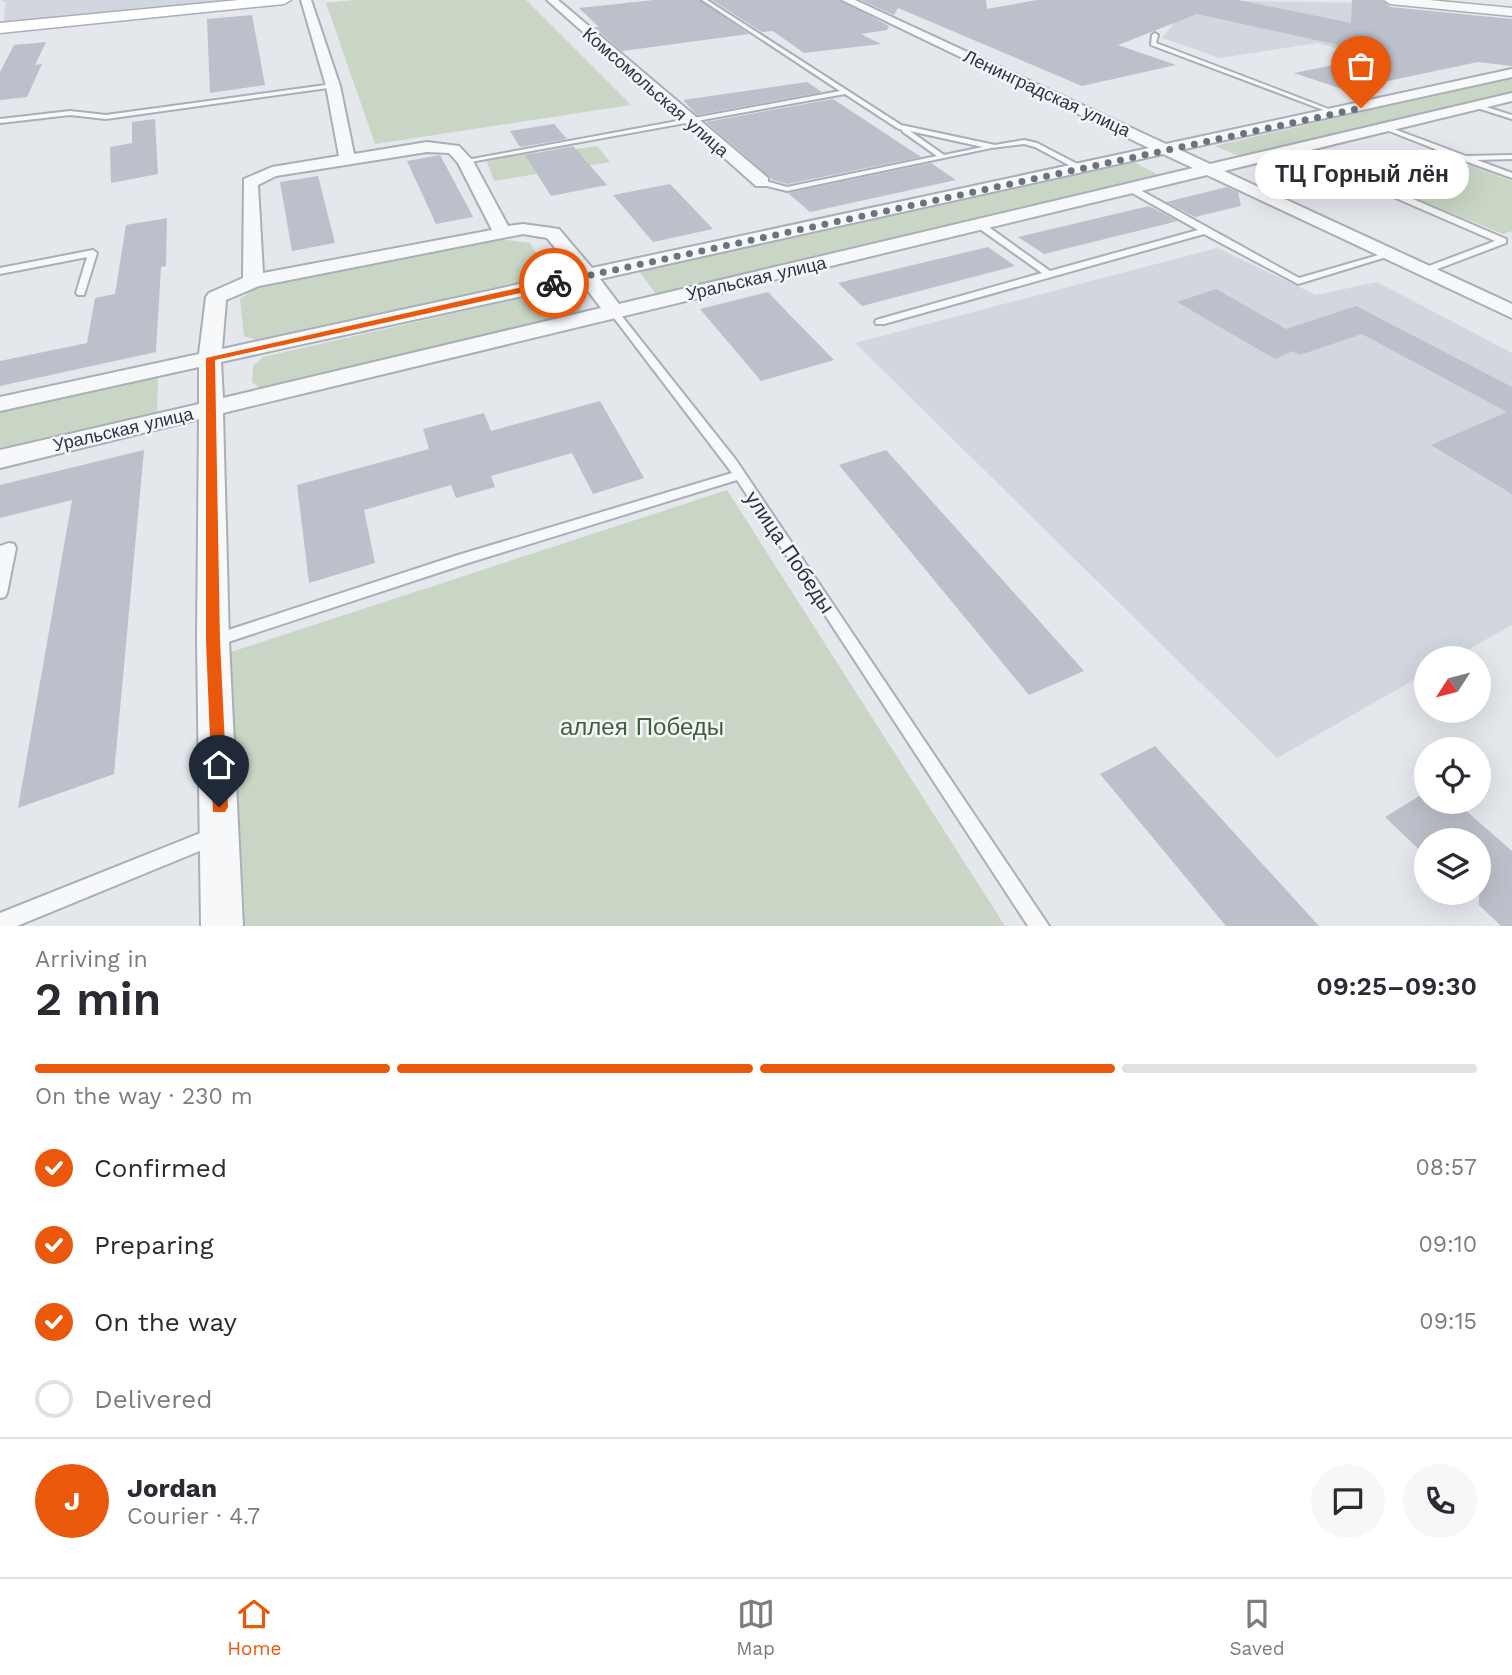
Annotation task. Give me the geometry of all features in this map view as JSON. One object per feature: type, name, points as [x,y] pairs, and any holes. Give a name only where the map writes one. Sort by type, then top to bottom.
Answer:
[{"type":"main road","points":[[0,28],[240,2],[284,0]]},
{"type":"street","points":[[306,0],[333,86],[347,158]]},
{"type":"street","name":"Комсомольская улица","points":[[552,0],[762,183]]},
{"type":"street","name":"Ленинградская улица","points":[[847,0],[1512,313]]},
{"type":"street","points":[[1390,0],[1512,12]]},
{"type":"street","name":"Уральская улица","points":[[0,404],[1512,73]]},
{"type":"street","name":"Уральская улица","points":[[0,458],[1512,97]]},
{"type":"street","points":[[222,926],[213,641],[211,358],[216,297],[253,281],[502,232],[465,161],[454,149],[436,146],[272,172],[250,183],[253,281]]},
{"type":"street","name":"улица Победы","points":[[502,232],[523,229],[553,233],[614,312]]},
{"type":"lane","points":[[704,0],[848,92],[943,157]]},
{"type":"lane","points":[[1155,35],[1153,44],[1336,113]]},
{"type":"lane","points":[[0,121],[69,113],[106,117],[333,86]]},
{"type":"lane","points":[[465,161],[848,92]]},
{"type":"lane","points":[[1476,106],[1512,117]]},
{"type":"lane","points":[[899,127],[995,147]]},
{"type":"lane","points":[[1386,128],[1512,176]]},
{"type":"lane","points":[[762,183],[787,189],[1024,142],[1083,169]]},
{"type":"lane","points":[[1508,240],[1371,184],[1467,158],[1512,158]]},
{"type":"lane","points":[[1130,188],[1298,281],[1389,255]]},
{"type":"lane","points":[[980,225],[1049,274]]},
{"type":"lane","points":[[880,322],[1205,231]]},
{"type":"lane","points":[[1424,271],[1508,240]]},
{"type":"lane","points":[[0,271],[93,253],[82,293]]},
{"type":"lane","name":"улица Победы","points":[[614,312],[739,475],[1039,926]]},
{"type":"lane","points":[[213,641],[475,555],[739,475]]},
{"type":"lane","points":[[0,551],[9,548],[0,593]]},
{"type":"lane","points":[[0,923],[220,834]]},
{"type":"shaded area","points":[[0,0],[228,0],[4,25],[5,2]]},
{"type":"shaded area","points":[[1169,0],[1377,3],[1422,37],[1368,56],[1317,43],[1220,58],[1162,38],[1182,13]]},
{"type":"shaded area","points":[[1217,248],[1316,295],[1377,282],[1512,353],[1512,625],[1474,646],[1414,646],[1414,680],[1277,758],[855,343]]},
{"type":"green space","points":[[354,0],[526,0],[631,105],[375,144],[326,3]]},
{"type":"green space","points":[[1512,77],[1512,92],[1241,157],[1215,146]]},
{"type":"green space","points":[[597,146],[610,162],[494,181],[486,159],[569,150]]},
{"type":"green space","points":[[1134,162],[1162,177],[656,294],[639,271]]},
{"type":"green space","points":[[1463,163],[1512,181],[1512,231],[1503,234],[1380,184]]},
{"type":"green space","points":[[498,239],[530,243],[548,272],[531,283],[259,341],[244,336],[240,299],[257,287]]},
{"type":"green space","points":[[556,290],[576,295],[582,307],[575,317],[261,389],[252,382],[253,366],[263,357]]},
{"type":"green space","points":[[158,376],[157,414],[0,450],[0,412]]},
{"type":"green space","name":"аллея Победы","points":[[727,490],[1005,926],[240,926],[225,654]]},
{"type":"building","points":[[654,0],[700,0],[749,34],[622,51],[594,27],[599,27],[579,8]]},
{"type":"building","points":[[712,0],[840,0],[889,26],[887,30],[861,34],[881,44],[804,53],[773,31],[762,32]]},
{"type":"building","points":[[861,0],[986,0],[987,9],[1037,0],[1238,0],[1351,23],[1352,0],[1382,0],[1390,7],[1512,19],[1512,66],[1478,62],[1345,90],[1294,73],[1384,55],[1197,14],[1118,45],[1176,65],[1082,86],[898,8],[894,15]]},
{"type":"building","points":[[252,15],[265,85],[210,93],[207,19]]},
{"type":"building","points":[[46,42],[35,65],[42,64],[27,97],[0,100],[0,72],[14,45]]},
{"type":"building","points":[[807,82],[822,92],[697,115],[683,100]]},
{"type":"building","points":[[833,99],[921,157],[787,184],[773,180],[706,122]]},
{"type":"building","points":[[155,119],[158,174],[111,183],[110,147],[132,143],[132,122]]},
{"type":"building","points":[[554,124],[567,139],[520,147],[510,131]]},
{"type":"building","points":[[573,146],[607,185],[551,196],[525,155]]},
{"type":"building","points":[[1375,151],[1381,171],[1320,187],[1287,173]]},
{"type":"building","points":[[440,155],[473,217],[436,224],[407,161]]},
{"type":"building","points":[[931,163],[956,180],[810,212],[788,193]]},
{"type":"building","points":[[318,176],[335,243],[292,251],[280,182]]},
{"type":"building","points":[[670,184],[713,229],[653,242],[613,195]]},
{"type":"building","points":[[1227,187],[1238,192],[1241,206],[1195,217],[1166,202]]},
{"type":"building","points":[[1149,206],[1178,221],[1044,254],[1018,237]]},
{"type":"building","points":[[167,218],[166,266],[161,267],[156,352],[0,386],[0,361],[87,343],[95,298],[115,294],[126,225]]},
{"type":"building","points":[[988,247],[1015,266],[862,306],[838,283]]},
{"type":"building","points":[[1216,289],[1286,329],[1356,306],[1512,387],[1512,494],[1431,445],[1507,412],[1362,334],[1300,355],[1293,351],[1275,359],[1177,302]]},
{"type":"building","points":[[768,292],[834,360],[761,381],[700,309]]},
{"type":"building","points":[[600,401],[644,478],[593,494],[572,453],[491,476],[495,487],[456,498],[451,485],[364,510],[375,563],[309,583],[297,485],[429,449],[423,429],[484,413],[491,431]]},
{"type":"building","points":[[144,450],[114,774],[18,808],[72,500],[0,518],[0,485]]},
{"type":"building","points":[[886,450],[1084,671],[1029,695],[839,465]]},
{"type":"building","points":[[1155,746],[1319,926],[1226,926],[1100,774]]},
{"type":"building","points":[[1414,799],[1414,814],[1470,814],[1486,828],[1414,828],[1414,845],[1385,817]]},
{"type":"building","points":[[1491,833],[1512,851],[1512,926],[1501,926],[1479,905],[1491,905]]},
{"type":"way so far","points":[[554,283],[1361,108]]},
{"type":"place","name":"ТЦ Горный лён","points":[[1361,108]]},
{"type":"route","points":[[219,807],[213,641],[211,358],[554,283]]}]
